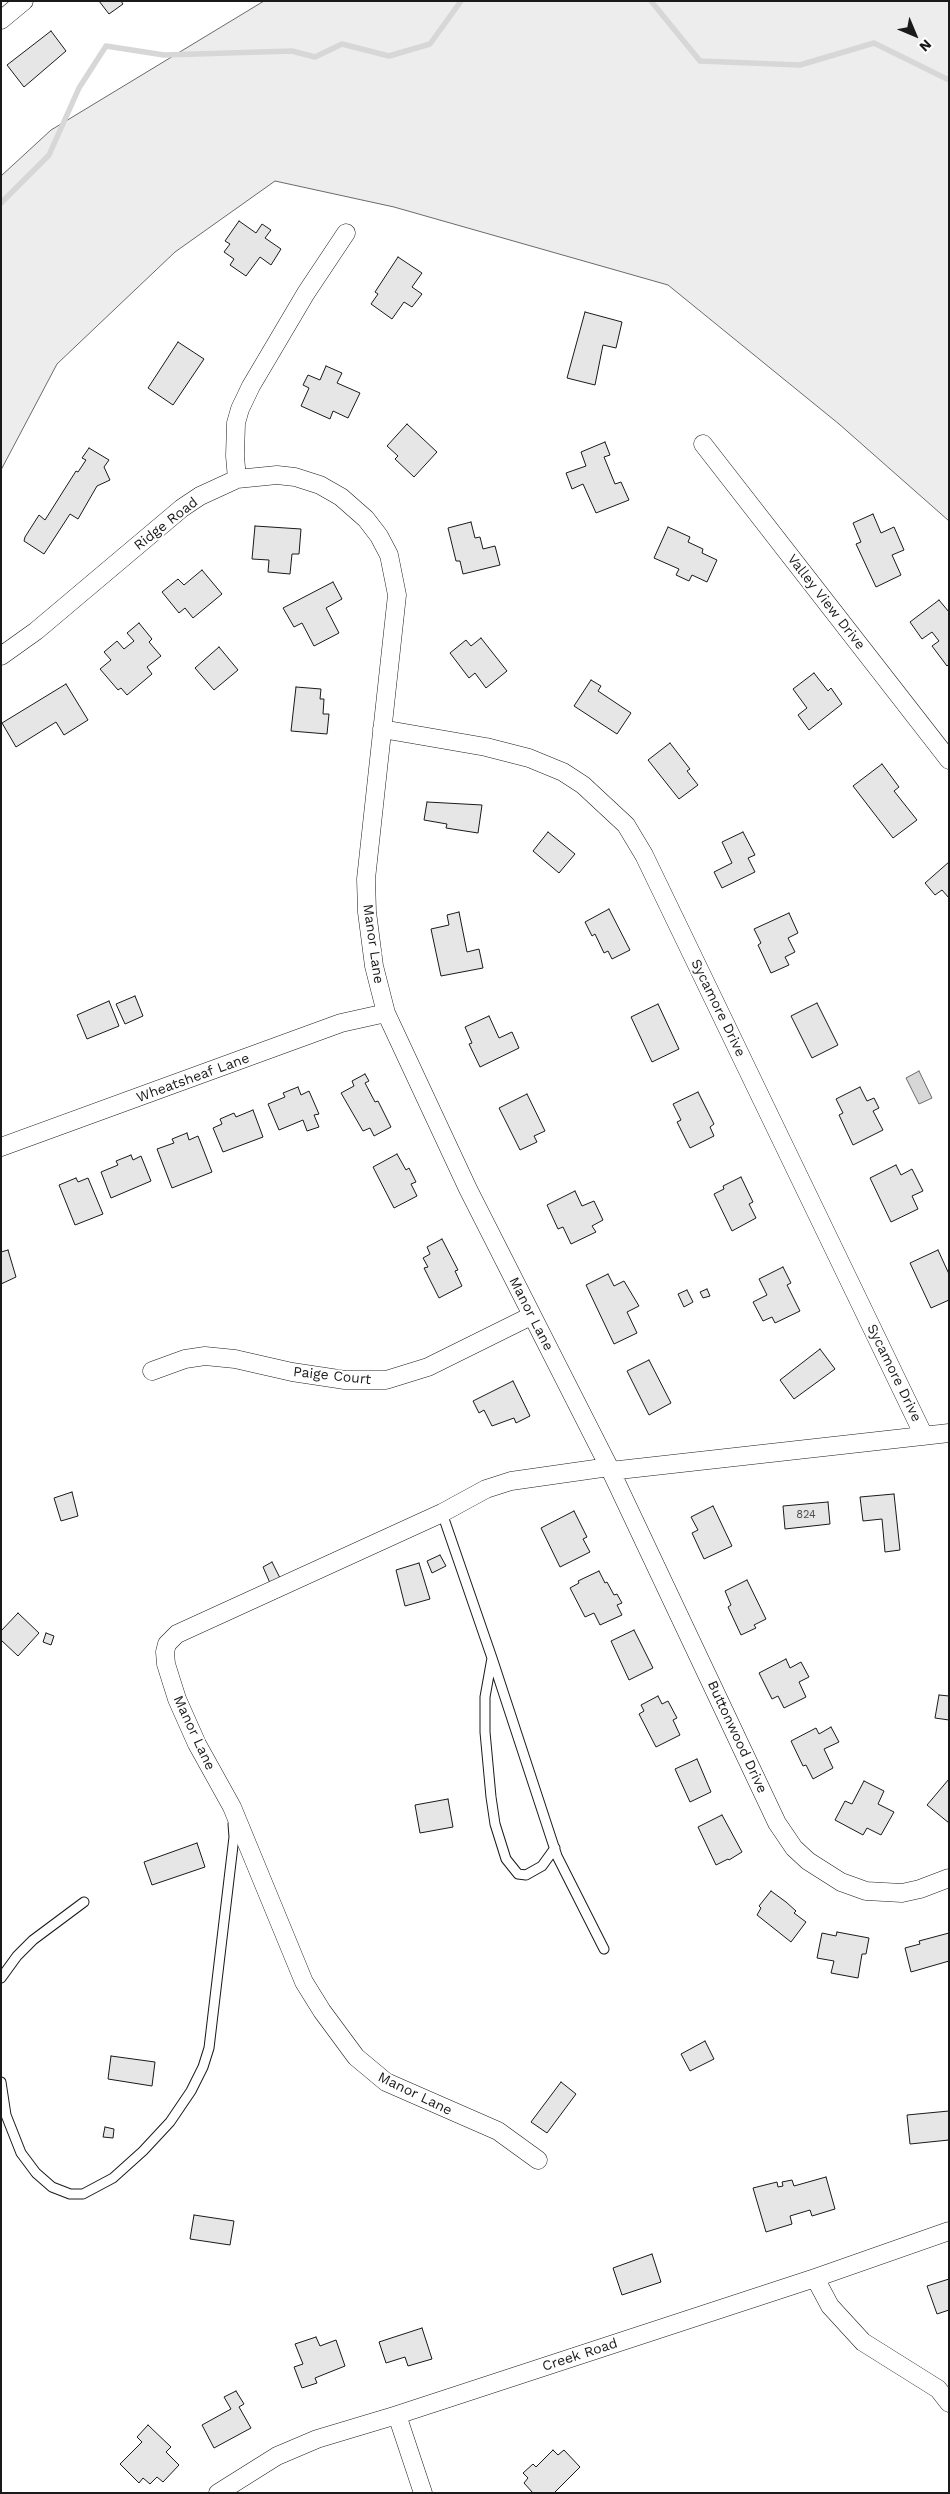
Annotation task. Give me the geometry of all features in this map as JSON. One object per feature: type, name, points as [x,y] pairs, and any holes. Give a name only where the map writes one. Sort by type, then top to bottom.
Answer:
[{"type":"street","points":[[1,20],[24,1]]},
{"type":"street","points":[[238,479],[235,456],[236,423],[240,409],[251,386],[306,293],[346,233]]},
{"type":"street","name":"Valley View Drive","points":[[703,444],[949,760]]},
{"type":"street","name":"Manor Lane","points":[[238,479],[277,475],[295,477],[320,485],[341,497],[366,519],[379,536],[388,555],[397,595],[366,879],[367,912],[374,966],[386,1013],[531,1316],[609,1469]]},
{"type":"street","name":"Ridge Road","points":[[1,656],[36,631],[182,508],[200,496],[238,479]]},
{"type":"street","name":"Sycamore Drive","points":[[382,729],[486,747],[529,758],[563,772],[583,785],[626,825],[644,855],[924,1436]]},
{"type":"street","name":"Wheatsheaf Lane","points":[[1,1147],[341,1023],[386,1013]]},
{"type":"street","name":"Paige Court","points":[[152,1371],[185,1359],[206,1356],[235,1359],[292,1372],[345,1380],[386,1380],[428,1367],[531,1316]]},
{"type":"street","name":"Manor Lane","points":[[538,2160],[498,2131],[386,2082],[356,2057],[322,2012],[304,1982],[232,1808],[197,1744],[177,1699],[166,1664],[167,1644],[177,1634],[216,1614],[442,1513],[486,1489],[511,1480],[949,1433]]},
{"type":"street","name":"Buttonwood Drive","points":[[609,1469],[777,1823],[794,1848],[825,1874],[841,1882],[866,1890],[902,1893],[920,1889],[949,1878]]},
{"type":"street","name":"Creek Road","points":[[218,2493],[277,2456],[309,2442],[815,2278],[949,2231]]},
{"type":"street","points":[[815,2278],[830,2306],[863,2342],[938,2389],[949,2403]]},
{"type":"street","points":[[397,2415],[423,2493]]},
{"type":"lane","points":[[442,1513],[555,1848],[583,1911],[604,1949]]},
{"type":"lane","points":[[492,1658],[485,1697],[485,1732],[495,1824],[506,1858],[518,1874],[526,1875],[542,1866],[555,1848]]},
{"type":"lane","points":[[1,2082],[6,2115],[21,2153],[36,2173],[52,2187],[70,2194],[82,2194],[113,2178],[143,2151],[170,2122],[191,2091],[203,2067],[209,2048],[234,1837],[232,1808]]},
{"type":"lane","points":[[2,1973],[33,1940],[84,1902]]},
{"type":"shaded area","points":[[264,1],[949,1],[949,521],[839,424],[668,285],[394,207],[275,181],[175,252],[57,364],[1,470],[1,176],[51,130]]},
{"type":"shaded area","points":[[919,1071],[932,1098],[919,1104],[906,1078]]},
{"type":"building","points":[[99,1],[121,1],[123,4],[109,14]]},
{"type":"building","points":[[51,31],[66,51],[24,87],[7,65]]},
{"type":"building","points":[[239,221],[256,233],[262,224],[271,230],[265,238],[281,249],[271,265],[260,257],[246,276],[230,265],[234,259],[224,252],[230,244],[225,241]]},
{"type":"building","points":[[398,257],[422,273],[412,287],[422,294],[412,307],[404,302],[392,319],[371,304],[378,294],[375,292]]},
{"type":"building","points":[[585,312],[622,322],[616,348],[603,345],[595,385],[567,378]]},
{"type":"building","points":[[178,342],[204,359],[173,405],[148,388]]},
{"type":"building","points":[[326,366],[342,373],[337,383],[360,393],[348,418],[333,411],[330,419],[301,406],[309,388],[303,385],[308,375],[320,380]]},
{"type":"building","points":[[407,424],[437,452],[414,477],[395,459],[398,456],[387,446]]},
{"type":"building","points":[[605,442],[610,455],[604,457],[615,484],[621,482],[629,500],[596,513],[583,484],[572,489],[566,473],[586,466],[581,452]]},
{"type":"building","points":[[89,448],[109,460],[104,467],[110,480],[97,486],[78,519],[70,514],[44,554],[24,541],[25,537],[39,515],[45,520],[76,471],[78,472],[86,460],[82,458]]},
{"type":"building","points":[[873,514],[881,533],[894,527],[904,550],[892,555],[901,575],[876,587],[856,544],[861,542],[853,523]]},
{"type":"building","points":[[471,522],[475,538],[480,537],[483,549],[495,546],[500,565],[463,574],[460,561],[456,561],[448,528]]},
{"type":"building","points":[[255,526],[301,529],[299,554],[292,554],[290,574],[268,572],[269,560],[252,559]]},
{"type":"building","points":[[668,527],[690,537],[688,542],[703,549],[702,553],[717,560],[707,582],[692,575],[689,581],[676,575],[679,569],[654,558]]},
{"type":"building","points":[[202,570],[222,594],[193,618],[185,608],[179,613],[162,592],[178,579],[184,585]]},
{"type":"building","points":[[333,582],[342,599],[326,608],[339,633],[314,646],[302,623],[294,627],[283,608]]},
{"type":"building","points":[[939,600],[949,612],[949,664],[947,666],[932,646],[939,641],[932,632],[922,639],[910,622]]},
{"type":"building","points":[[139,623],[152,639],[149,642],[161,656],[147,667],[152,674],[127,695],[121,688],[118,690],[100,669],[111,660],[104,652],[117,641],[124,649],[134,641],[127,633]]},
{"type":"building","points":[[481,638],[507,671],[486,688],[475,673],[469,678],[450,653],[466,640],[471,646]]},
{"type":"building","points":[[219,647],[238,670],[214,690],[195,668]]},
{"type":"building","points":[[814,673],[828,691],[831,688],[842,704],[809,730],[798,715],[807,708],[793,689]]},
{"type":"building","points":[[591,680],[601,686],[598,691],[631,713],[617,734],[574,706]]},
{"type":"building","points":[[66,684],[88,720],[64,735],[56,722],[16,747],[2,723]]},
{"type":"building","points":[[296,687],[321,689],[320,699],[324,699],[323,714],[329,714],[327,734],[291,731]]},
{"type":"building","points":[[670,743],[690,769],[687,771],[698,785],[679,799],[648,760]]},
{"type":"building","points":[[882,764],[899,787],[894,791],[917,820],[893,838],[853,786]]},
{"type":"building","points":[[427,802],[482,805],[478,833],[446,828],[447,824],[424,820]]},
{"type":"building","points":[[548,832],[575,854],[559,873],[533,851]]},
{"type":"building","points":[[743,832],[755,855],[748,858],[755,872],[722,888],[714,872],[732,863],[722,842]]},
{"type":"building","points":[[949,862],[949,898],[942,890],[935,895],[925,883]]},
{"type":"building","points":[[609,909],[630,950],[612,959],[608,951],[604,953],[595,934],[592,936],[585,922]]},
{"type":"building","points":[[459,912],[467,952],[479,949],[483,968],[441,976],[431,929],[449,925],[447,915]]},
{"type":"building","points":[[789,913],[798,933],[788,938],[795,952],[785,957],[789,965],[771,973],[758,945],[761,943],[754,929]]},
{"type":"building","points":[[135,996],[143,1016],[125,1024],[116,1004]]},
{"type":"building","points":[[109,1001],[119,1026],[87,1039],[77,1015]]},
{"type":"building","points":[[817,1003],[838,1045],[812,1058],[791,1016]]},
{"type":"building","points":[[658,1004],[679,1049],[652,1062],[631,1017]]},
{"type":"building","points":[[489,1016],[499,1038],[512,1032],[519,1048],[480,1067],[469,1044],[472,1043],[465,1027]]},
{"type":"building","points":[[365,1074],[369,1081],[365,1083],[375,1102],[378,1101],[391,1127],[374,1136],[370,1128],[363,1131],[341,1093],[354,1086],[352,1081]]},
{"type":"building","points":[[298,1087],[301,1095],[309,1091],[319,1114],[314,1115],[319,1127],[307,1131],[303,1120],[279,1130],[268,1104],[285,1097],[283,1093]]},
{"type":"building","points":[[860,1087],[867,1101],[874,1098],[879,1108],[873,1111],[883,1130],[853,1145],[839,1115],[843,1113],[836,1099]]},
{"type":"building","points":[[698,1092],[714,1124],[710,1127],[714,1136],[690,1148],[677,1122],[681,1120],[673,1104]]},
{"type":"building","points":[[527,1094],[545,1131],[534,1136],[537,1142],[520,1150],[499,1108]]},
{"type":"building","points":[[253,1110],[263,1137],[223,1152],[213,1128],[222,1124],[220,1119],[234,1113],[236,1117]]},
{"type":"building","points":[[187,1133],[189,1140],[198,1136],[212,1172],[172,1188],[157,1149],[174,1143],[172,1139]]},
{"type":"building","points":[[397,1154],[406,1170],[409,1168],[416,1182],[411,1184],[417,1196],[394,1208],[373,1167]]},
{"type":"building","points":[[131,1155],[133,1160],[141,1156],[151,1181],[111,1198],[101,1172],[118,1165],[116,1161]]},
{"type":"building","points":[[896,1165],[901,1175],[912,1169],[923,1191],[912,1196],[918,1209],[891,1222],[870,1178]]},
{"type":"building","points":[[741,1177],[753,1202],[749,1204],[756,1218],[732,1231],[714,1194],[724,1189],[723,1186]]},
{"type":"building","points":[[76,1178],[78,1182],[88,1178],[103,1214],[75,1225],[59,1185]]},
{"type":"building","points":[[575,1191],[582,1206],[594,1201],[603,1220],[592,1226],[596,1232],[571,1244],[563,1227],[558,1229],[547,1205]]},
{"type":"building","points":[[442,1239],[458,1270],[455,1271],[462,1286],[439,1298],[424,1268],[428,1267],[423,1258],[430,1254],[427,1247]]},
{"type":"building","points":[[8,1250],[16,1277],[1,1284],[1,1252]]},
{"type":"building","points":[[938,1250],[949,1274],[949,1300],[931,1308],[910,1263]]},
{"type":"building","points":[[783,1267],[791,1283],[787,1285],[800,1311],[775,1323],[772,1317],[763,1321],[753,1302],[767,1295],[759,1279]]},
{"type":"building","points":[[608,1274],[614,1286],[624,1281],[639,1306],[627,1312],[637,1333],[614,1344],[586,1285]]},
{"type":"building","points":[[707,1289],[710,1296],[703,1298],[700,1292]]},
{"type":"building","points":[[687,1290],[693,1302],[684,1307],[678,1294]]},
{"type":"building","points":[[820,1349],[835,1369],[794,1399],[780,1380]]},
{"type":"building","points":[[649,1360],[671,1403],[649,1415],[627,1371]]},
{"type":"building","points":[[513,1381],[530,1416],[516,1423],[514,1418],[492,1426],[484,1410],[479,1413],[473,1401]]},
{"type":"building","points":[[72,1492],[78,1516],[61,1521],[54,1498]]},
{"type":"building","points":[[894,1494],[900,1550],[885,1552],[882,1519],[863,1521],[860,1497]]},
{"type":"building","points":[[828,1502],[830,1524],[785,1529],[783,1506]]},
{"type":"building","points":[[713,1506],[732,1546],[704,1559],[692,1533],[698,1530],[691,1517]]},
{"type":"building","points":[[574,1511],[587,1537],[583,1539],[590,1552],[560,1567],[541,1528]]},
{"type":"building","points":[[440,1555],[446,1566],[432,1573],[427,1561]]},
{"type":"building","points":[[272,1562],[280,1578],[270,1583],[263,1567]]},
{"type":"building","points":[[419,1563],[430,1599],[405,1606],[396,1570]]},
{"type":"building","points":[[599,1571],[605,1583],[607,1582],[614,1595],[617,1594],[622,1603],[617,1605],[622,1615],[600,1625],[594,1613],[585,1617],[570,1588],[579,1583],[578,1581]]},
{"type":"building","points":[[747,1580],[766,1619],[754,1625],[756,1628],[741,1635],[728,1607],[731,1605],[725,1591]]},
{"type":"building","points":[[18,1613],[39,1633],[18,1656],[1,1640],[1,1631]]},
{"type":"building","points":[[634,1630],[653,1668],[629,1680],[611,1641]]},
{"type":"building","points":[[46,1633],[54,1636],[51,1645],[43,1642]]},
{"type":"building","points":[[786,1659],[790,1668],[801,1662],[809,1677],[799,1682],[806,1697],[784,1708],[778,1696],[772,1699],[759,1673]]},
{"type":"building","points":[[939,1695],[949,1696],[949,1720],[935,1718]]},
{"type":"building","points":[[658,1696],[662,1704],[668,1701],[677,1718],[673,1720],[680,1735],[656,1747],[639,1714],[644,1711],[641,1705]]},
{"type":"building","points":[[831,1727],[839,1742],[824,1749],[833,1768],[813,1779],[806,1765],[803,1766],[791,1741],[816,1728],[819,1734]]},
{"type":"building","points":[[697,1759],[711,1792],[690,1802],[675,1769]]},
{"type":"building","points":[[949,1779],[949,1823],[927,1805]]},
{"type":"building","points":[[864,1781],[884,1791],[878,1804],[894,1812],[881,1835],[867,1828],[863,1835],[835,1820],[845,1801],[852,1804]]},
{"type":"building","points":[[448,1799],[453,1827],[420,1833],[415,1805]]},
{"type":"building","points":[[722,1815],[742,1852],[716,1865],[698,1827]]},
{"type":"building","points":[[197,1843],[205,1867],[152,1885],[144,1862]]},
{"type":"building","points":[[771,1891],[786,1902],[796,1911],[794,1913],[806,1922],[791,1942],[757,1915],[761,1908],[759,1906]]},
{"type":"building","points":[[837,1932],[869,1938],[866,1954],[862,1954],[858,1978],[831,1973],[834,1961],[817,1958],[822,1933],[836,1936]]},
{"type":"building","points":[[949,1933],[949,1961],[911,1972],[905,1948],[920,1944],[919,1941]]},
{"type":"building","points":[[705,2041],[714,2059],[690,2071],[681,2054]]},
{"type":"building","points":[[111,2056],[155,2062],[152,2086],[108,2079]]},
{"type":"building","points":[[561,2082],[576,2094],[547,2133],[531,2122]]},
{"type":"building","points":[[949,2111],[949,2140],[910,2144],[907,2115]]},
{"type":"building","points":[[105,2127],[114,2129],[113,2138],[103,2137]]},
{"type":"building","points":[[826,2177],[835,2209],[812,2216],[810,2210],[790,2216],[792,2224],[766,2232],[753,2188],[777,2182],[778,2187],[783,2186],[782,2182],[792,2180],[794,2186]]},
{"type":"building","points":[[194,2215],[234,2221],[230,2245],[190,2239]]},
{"type":"building","points":[[652,2254],[661,2282],[622,2295],[613,2268]]},
{"type":"building","points":[[949,2279],[949,2310],[937,2314],[927,2286]]},
{"type":"building","points":[[422,2328],[432,2359],[408,2366],[405,2357],[386,2363],[379,2342]]},
{"type":"building","points":[[316,2337],[320,2346],[336,2340],[345,2366],[315,2378],[317,2383],[302,2388],[294,2367],[303,2364],[295,2344]]},
{"type":"building","points":[[236,2391],[244,2404],[239,2407],[251,2428],[214,2448],[202,2425],[231,2409],[224,2397]]},
{"type":"building","points":[[148,2425],[171,2447],[166,2452],[179,2465],[163,2482],[157,2477],[150,2484],[143,2478],[139,2483],[120,2464],[142,2442],[137,2437]]},
{"type":"building","points":[[553,2450],[558,2455],[564,2450],[580,2467],[554,2493],[533,2493],[524,2483],[528,2478],[523,2473],[533,2464],[536,2467]]},
{"type":"waterway","points":[[1,203],[49,155],[79,88],[106,46],[164,55],[292,51],[315,57],[342,44],[389,56],[430,44],[461,1]]},
{"type":"waterway","points":[[651,1],[700,61],[800,65],[874,43],[949,80]]}]
